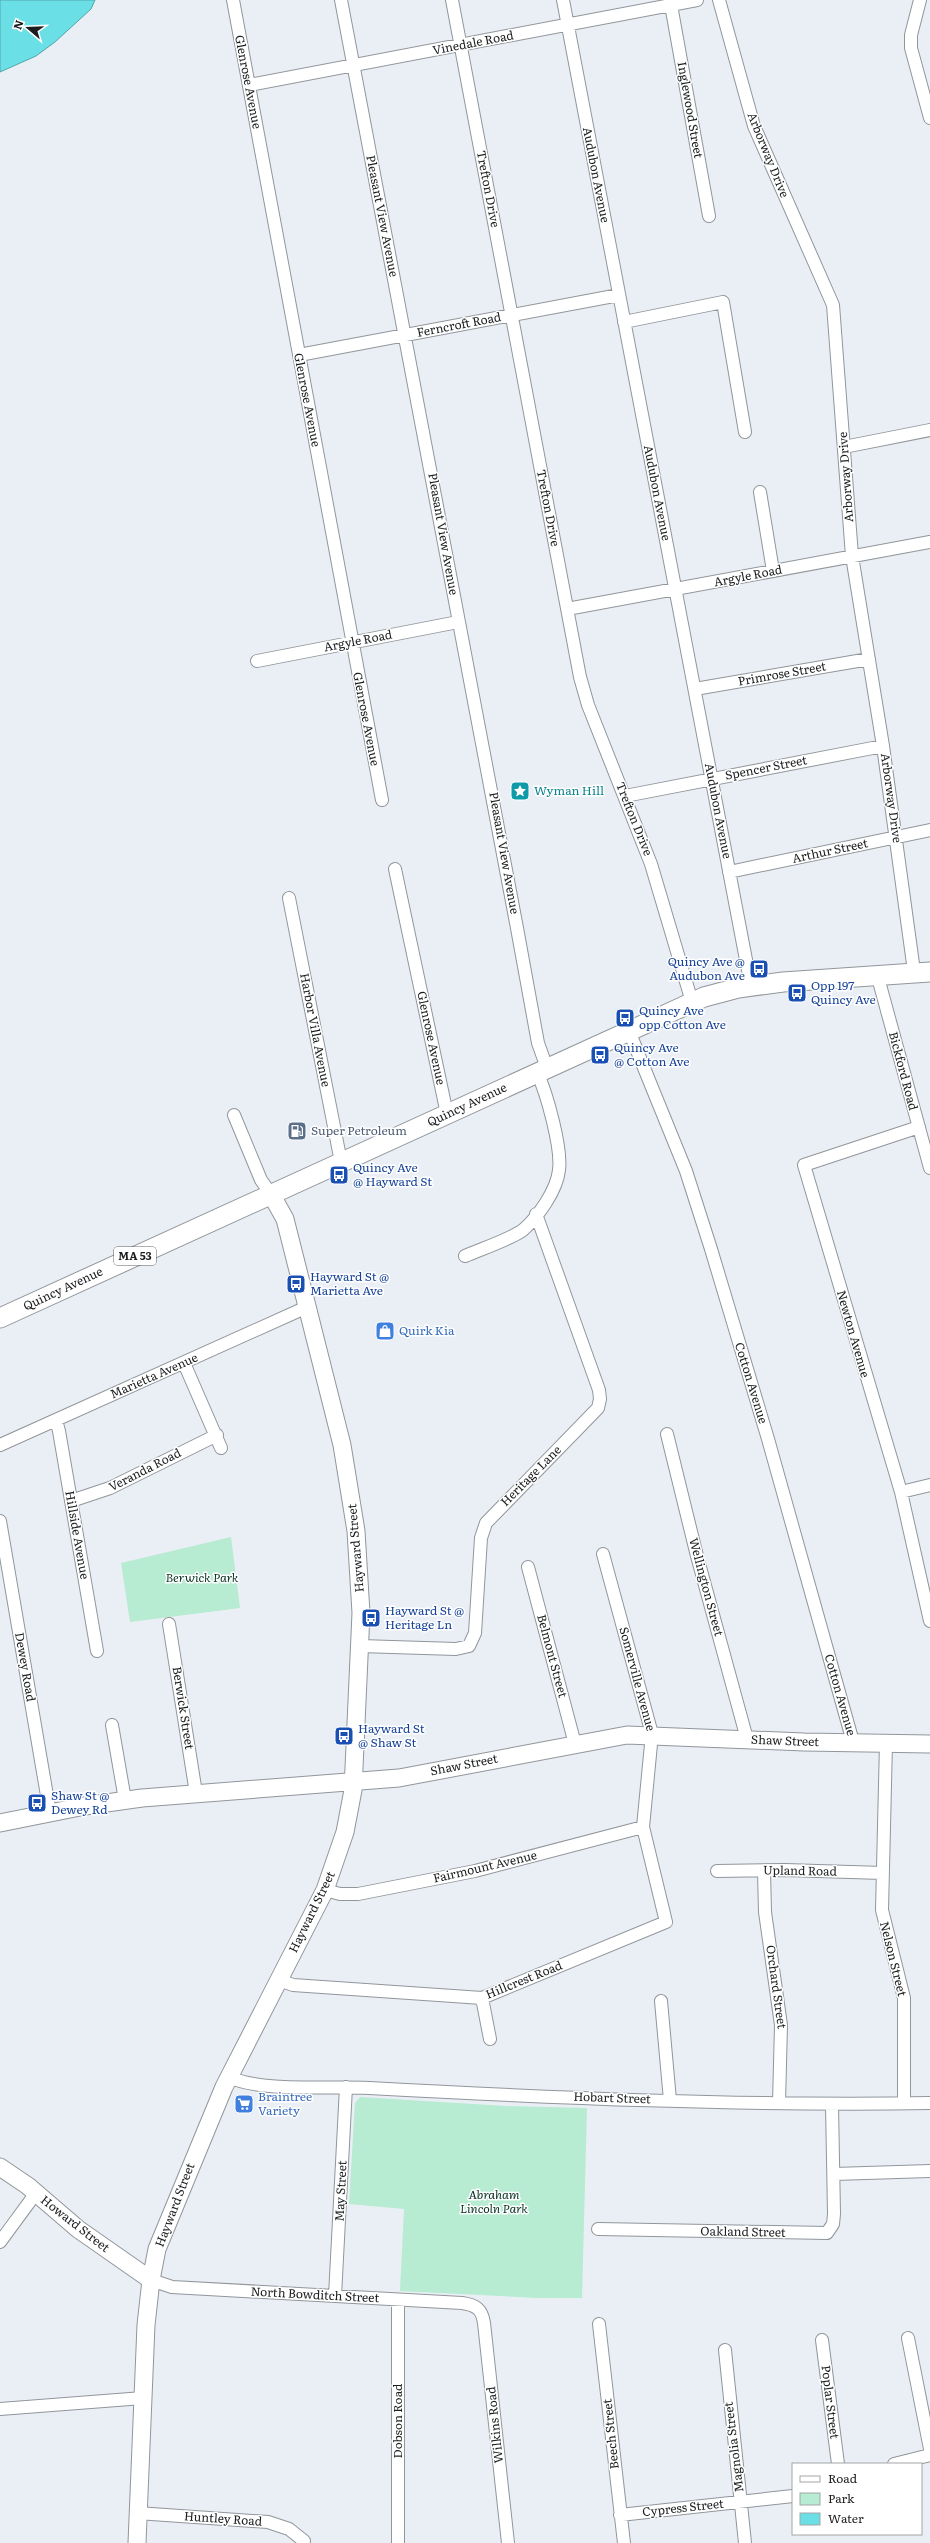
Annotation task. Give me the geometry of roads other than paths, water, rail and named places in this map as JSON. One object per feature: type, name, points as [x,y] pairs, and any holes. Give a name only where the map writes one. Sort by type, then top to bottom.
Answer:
[{"type":"main road","name":"Quincy Avenue","points":[[0,1318],[692,1002],[717,993],[751,986],[877,974],[922,972]]},
{"type":"main road","name":"Hayward Street","points":[[137,2543],[137,2513],[143,2398],[151,2280],[156,2254],[168,2219],[229,2077],[325,1890],[345,1832],[354,1783],[360,1646],[359,1565],[351,1493],[342,1445],[285,1219],[271,1194]]},
{"type":"main road","name":"Shaw Street","points":[[0,1823],[125,1800],[196,1793],[354,1783],[399,1778],[627,1735],[652,1734],[747,1739],[930,1744]]},
{"type":"main road","name":"Howard Street","points":[[0,2167],[36,2193],[78,2229],[151,2280]]},
{"type":"street","name":"Glenrose Avenue","points":[[233,0],[382,800]]},
{"type":"street","name":"Pleasant View Avenue","points":[[341,0],[404,335],[431,468],[458,622],[482,736],[538,1043],[545,1093],[560,1165],[553,1189],[522,1231],[465,1256]]},
{"type":"street","name":"Trefton Drive","points":[[452,0],[567,609],[585,696],[655,876],[692,1002]]},
{"type":"street","name":"Audubon Avenue","points":[[563,0],[751,986]]},
{"type":"street","name":"Vinedale Road","points":[[249,85],[568,26],[697,0]]},
{"type":"street","name":"Arborway Drive","points":[[720,0],[754,126],[833,305],[852,556],[896,836],[922,972]]},
{"type":"street","points":[[920,0],[911,35],[911,48],[930,118]]},
{"type":"street","name":"Inglewood Street","points":[[671,5],[709,216]]},
{"type":"street","name":"Ferncroft Road","points":[[299,355],[619,295]]},
{"type":"street","points":[[624,322],[723,302],[745,432]]},
{"type":"street","points":[[844,447],[930,430]]},
{"type":"street","points":[[760,492],[773,571]]},
{"type":"street","name":"Argyle Road","points":[[567,609],[930,542]]},
{"type":"street","name":"Argyle Road","points":[[257,661],[458,622]]},
{"type":"street","name":"Primrose Street","points":[[695,688],[869,659]]},
{"type":"street","name":"Spencer Street","points":[[625,796],[883,746]]},
{"type":"street","name":"Arthur Street","points":[[729,872],[930,830]]},
{"type":"street","name":"Glenrose Avenue","points":[[395,869],[447,1114]]},
{"type":"street","name":"Harbor Villa Avenue","points":[[289,898],[341,1162]]},
{"type":"street","name":"Bickford Road","points":[[877,974],[930,1168]]},
{"type":"street","name":"Cotton Avenue","points":[[629,1031],[686,1171],[711,1250],[768,1439],[853,1742]]},
{"type":"street","points":[[234,1114],[261,1180],[271,1194]]},
{"type":"street","name":"Newton Avenue","points":[[919,1127],[804,1165],[901,1492],[930,1618]]},
{"type":"street","name":"Heritage Lane","points":[[360,1646],[456,1649],[469,1646],[475,1633],[481,1538],[486,1523],[598,1408],[600,1400],[599,1390],[536,1214]]},
{"type":"street","name":"Marietta Avenue","points":[[0,1445],[307,1307]]},
{"type":"street","points":[[184,1363],[217,1435],[221,1448]]},
{"type":"street","name":"Hillside Avenue","points":[[56,1420],[97,1651]]},
{"type":"street","name":"Wellington Street","points":[[667,1434],[697,1556],[747,1739]]},
{"type":"street","name":"Veranda Road","points":[[71,1501],[110,1488],[217,1435]]},
{"type":"street","points":[[901,1492],[930,1485]]},
{"type":"street","name":"Dewey Road","points":[[0,1521],[50,1813]]},
{"type":"street","name":"Somerville Avenue","points":[[603,1554],[652,1734],[643,1828],[649,1852]]},
{"type":"street","name":"Belmont Street","points":[[528,1568],[575,1744]]},
{"type":"street","name":"Berwick Street","points":[[169,1624],[196,1793]]},
{"type":"street","points":[[112,1725],[125,1800]]},
{"type":"street","name":"Nelson Street","points":[[886,1743],[883,1917],[904,2006],[904,2103]]},
{"type":"street","name":"Fairmount Avenue","points":[[325,1890],[352,1895],[444,1878],[643,1828]]},
{"type":"street","name":"Hillcrest Road","points":[[279,1980],[293,1985],[482,1998],[666,1922],[649,1852]]},
{"type":"street","name":"Upland Road","points":[[717,1871],[883,1873]]},
{"type":"street","name":"Orchard Street","points":[[764,1871],[765,1912],[782,2025],[779,2103]]},
{"type":"street","points":[[482,1998],[490,2039]]},
{"type":"street","points":[[661,2001],[670,2100]]},
{"type":"street","name":"Hobart Street","points":[[229,2077],[253,2085],[346,2087],[499,2095],[832,2105],[930,2103]]},
{"type":"street","name":"May Street","points":[[335,2296],[346,2087]]},
{"type":"street","points":[[832,2105],[834,2174],[930,2171]]},
{"type":"street","name":"Oakland Street","points":[[598,2229],[824,2234],[830,2231],[834,2220],[834,2174]]},
{"type":"street","points":[[0,2242],[36,2193]]},
{"type":"street","name":"North Bowditch Street","points":[[151,2280],[172,2287],[462,2303],[479,2308]]},
{"type":"street","name":"Dobson Road","points":[[398,2300],[398,2543]]},
{"type":"street","name":"Wilkins Road","points":[[479,2308],[484,2323],[508,2543]]},
{"type":"street","name":"Beech Street","points":[[599,2324],[624,2543]]},
{"type":"street","points":[[908,2338],[930,2449]]},
{"type":"street","name":"Poplar Street","points":[[822,2340],[838,2463]]},
{"type":"street","name":"Magnolia Street","points":[[725,2350],[745,2543]]},
{"type":"street","points":[[0,2409],[143,2398]]},
{"type":"street","points":[[898,2463],[930,2455]]},
{"type":"street","name":"Cypress Street","points":[[620,2515],[792,2496]]},
{"type":"street","name":"Huntley Road","points":[[137,2513],[268,2522],[289,2529],[304,2541]]},
{"type":"water","points":[[0,0],[95,0],[91,9],[55,42],[36,56],[0,72]]},
{"type":"place","name":"Wyman Hill","points":[[520,791]]},
{"type":"place","name":"Quincy Ave @ Audubon Ave","points":[[759,969]]},
{"type":"place","name":"Opp 197 Quincy Ave","points":[[797,993]]},
{"type":"place","name":"Quincy Ave opp Cotton Ave","points":[[625,1018]]},
{"type":"place","name":"Quincy Ave @ Cotton Ave","points":[[600,1055]]},
{"type":"place","name":"Super Petroleum","points":[[297,1131]]},
{"type":"place","name":"Quincy Ave @ Hayward St","points":[[339,1175]]},
{"type":"place","name":"Hayward St @ Marietta Ave","points":[[296,1284]]},
{"type":"place","name":"Quirk Kia","points":[[385,1331]]},
{"type":"place","name":"Hayward St @ Heritage Ln","points":[[371,1618]]},
{"type":"place","name":"Hayward St @ Shaw St","points":[[344,1736]]},
{"type":"place","name":"Shaw St @ Dewey Rd","points":[[37,1803]]},
{"type":"place","name":"Braintree Variety","points":[[244,2104]]},
{"type":"park label","name":"Berwick Park","points":[[202,1578]]},
{"type":"park label","name":"Abraham Lincoln Park","points":[[494,2202]]}]
